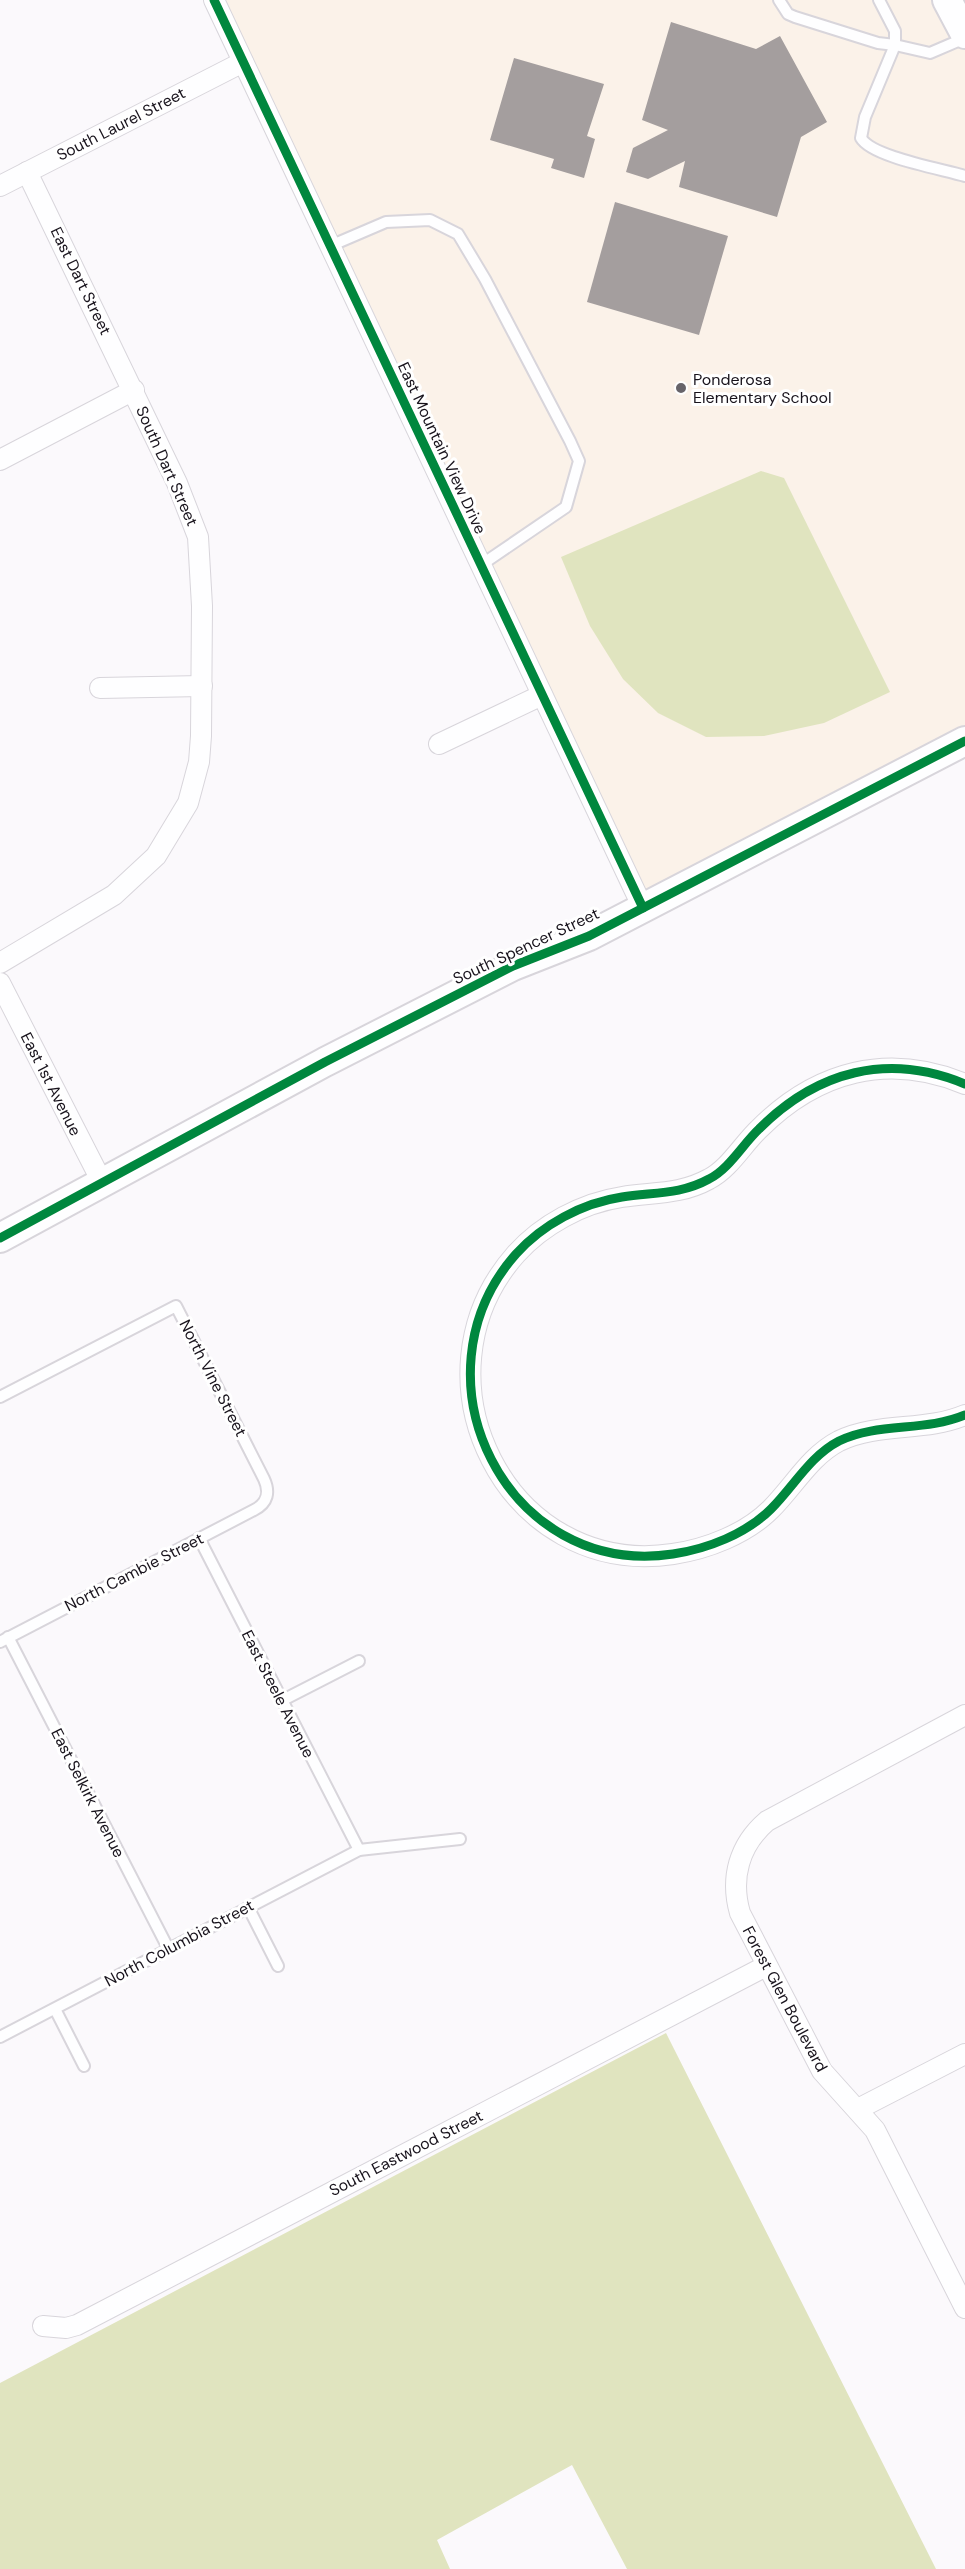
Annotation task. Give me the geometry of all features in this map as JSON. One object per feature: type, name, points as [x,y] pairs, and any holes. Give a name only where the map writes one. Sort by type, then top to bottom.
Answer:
[{"type":"street","name":"East Mountain View Drive","points":[[214,0],[643,908]]},
{"type":"street","points":[[947,0],[965,36]]},
{"type":"street","name":"South Laurel Street","points":[[0,186],[243,62]]},
{"type":"street","name":"East Dart Street","points":[[27,172],[134,390]]},
{"type":"street","points":[[0,460],[134,390]]},
{"type":"street","name":"South Dart Street","points":[[0,963],[114,895],[156,856],[180,820],[195,782],[201,736],[202,686],[202,606],[198,537],[177,483],[134,390]]},
{"type":"street","points":[[100,688],[202,686]]},
{"type":"street","points":[[439,744],[542,695]]},
{"type":"street","name":"South Spencer Street","points":[[0,1238],[325,1062],[513,966],[589,936],[965,741]]},
{"type":"street","name":"East 1st Avenue","points":[[0,983],[103,1184]]},
{"type":"street","points":[[965,1084],[933,1073],[899,1068],[863,1070],[841,1075],[817,1084],[778,1109],[710,1179],[678,1192],[623,1197],[597,1203],[562,1218],[518,1252],[487,1296],[472,1343],[469,1376],[475,1421],[483,1446],[498,1475],[518,1499],[538,1517],[567,1536],[619,1554],[672,1554],[723,1539],[760,1519],[810,1462],[844,1439],[871,1431],[943,1423],[965,1415]]},
{"type":"street","name":"Forest Glen Boulevard","points":[[965,1716],[767,1821],[750,1837],[737,1867],[735,1888],[740,1913],[822,2071],[875,2130],[965,2308]]},
{"type":"street","name":"South Eastwood Street","points":[[44,2326],[66,2328],[77,2325],[766,1966]]},
{"type":"street","points":[[858,2109],[965,2054]]},
{"type":"lane","points":[[779,0],[788,14],[878,43],[930,53],[965,36]]},
{"type":"lane","points":[[879,0],[895,31],[895,45],[865,117],[861,138],[864,144],[880,152],[965,176]]},
{"type":"lane","points":[[330,246],[386,222],[430,220],[458,234],[485,279],[570,441],[579,461],[566,507],[481,565]]},
{"type":"lane","name":"North Vine Street","points":[[0,1397],[176,1306],[264,1479],[267,1489],[266,1499]]},
{"type":"lane","name":"North Cambie Street","points":[[4,1640],[254,1510],[266,1499]]},
{"type":"lane","name":"East Steele Avenue","points":[[199,1538],[359,1850]]},
{"type":"lane","name":"East Selkirk Avenue","points":[[4,1640],[168,1948]]},
{"type":"lane","points":[[281,1701],[359,1661]]},
{"type":"lane","points":[[359,1850],[460,1839]]},
{"type":"lane","name":"North Columbia Street","points":[[0,2037],[359,1850]]},
{"type":"lane","points":[[248,1907],[278,1966]]},
{"type":"lane","points":[[55,2009],[84,2066]]},
{"type":"shaded area","name":"Ponderosa Elementary School","points":[[213,0],[947,0],[965,34],[965,742],[643,908]]},
{"type":"green space","points":[[761,471],[784,478],[890,692],[824,723],[764,736],[706,737],[658,713],[623,679],[590,626],[561,557]]},
{"type":"green space","points":[[666,2033],[936,2569],[627,2569],[572,2465],[437,2540],[450,2569],[0,2569],[0,2383]]},
{"type":"building","points":[[671,22],[756,49],[780,36],[827,122],[801,137],[777,217],[679,187],[685,161],[648,179],[626,172],[633,148],[668,130],[642,120]]},
{"type":"building","points":[[514,58],[604,84],[587,136],[595,139],[584,178],[551,168],[554,159],[490,140]]},
{"type":"building","points":[[615,202],[728,236],[699,335],[587,302]]},
{"type":"cycle path","points":[[214,0],[643,908]]},
{"type":"cycle path","points":[[0,1238],[325,1062],[513,966],[589,936],[965,741]]},
{"type":"cycle path","points":[[965,1084],[936,1074],[908,1069],[881,1069],[855,1073],[829,1081],[781,1109],[753,1135],[723,1169],[709,1179],[688,1188],[607,1200],[564,1217],[526,1243],[516,1254],[485,1303],[471,1356],[474,1410],[491,1460],[522,1502],[563,1535],[614,1553],[673,1554],[725,1539],[761,1518],[819,1455],[839,1441],[870,1431],[934,1424],[965,1415]]},
{"type":"place","name":"Ponderosa Elementary School","points":[[681,388]]}]
